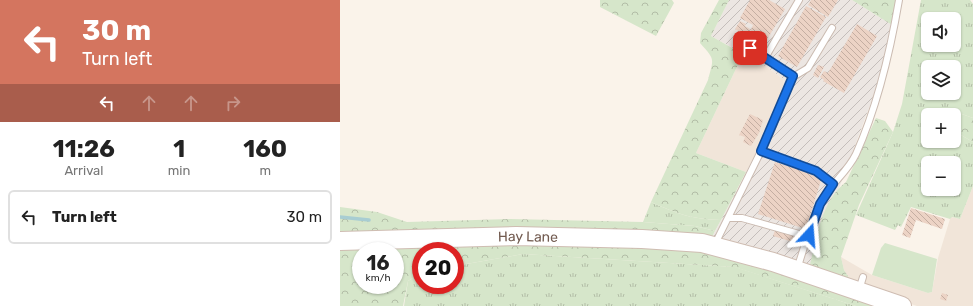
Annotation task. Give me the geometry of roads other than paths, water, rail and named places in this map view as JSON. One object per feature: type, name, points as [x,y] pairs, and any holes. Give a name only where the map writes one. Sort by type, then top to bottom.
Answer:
[{"type":"street","name":"Hay Lane","points":[[340,241],[516,236],[657,240],[715,245],[797,270],[860,284],[902,306]]},
{"type":"lane","points":[[765,58],[799,0]]},
{"type":"lane","points":[[797,270],[820,204],[833,184],[849,166],[872,117],[889,52],[899,0]]},
{"type":"lane","points":[[715,245],[761,151],[793,76],[808,68],[832,28]]},
{"type":"lane","points":[[750,48],[793,76]]},
{"type":"lane","points":[[761,151],[816,171],[833,184]]},
{"type":"lane","points":[[728,218],[742,218],[799,234],[809,235]]},
{"type":"waterway","points":[[340,217],[369,220]]}]
